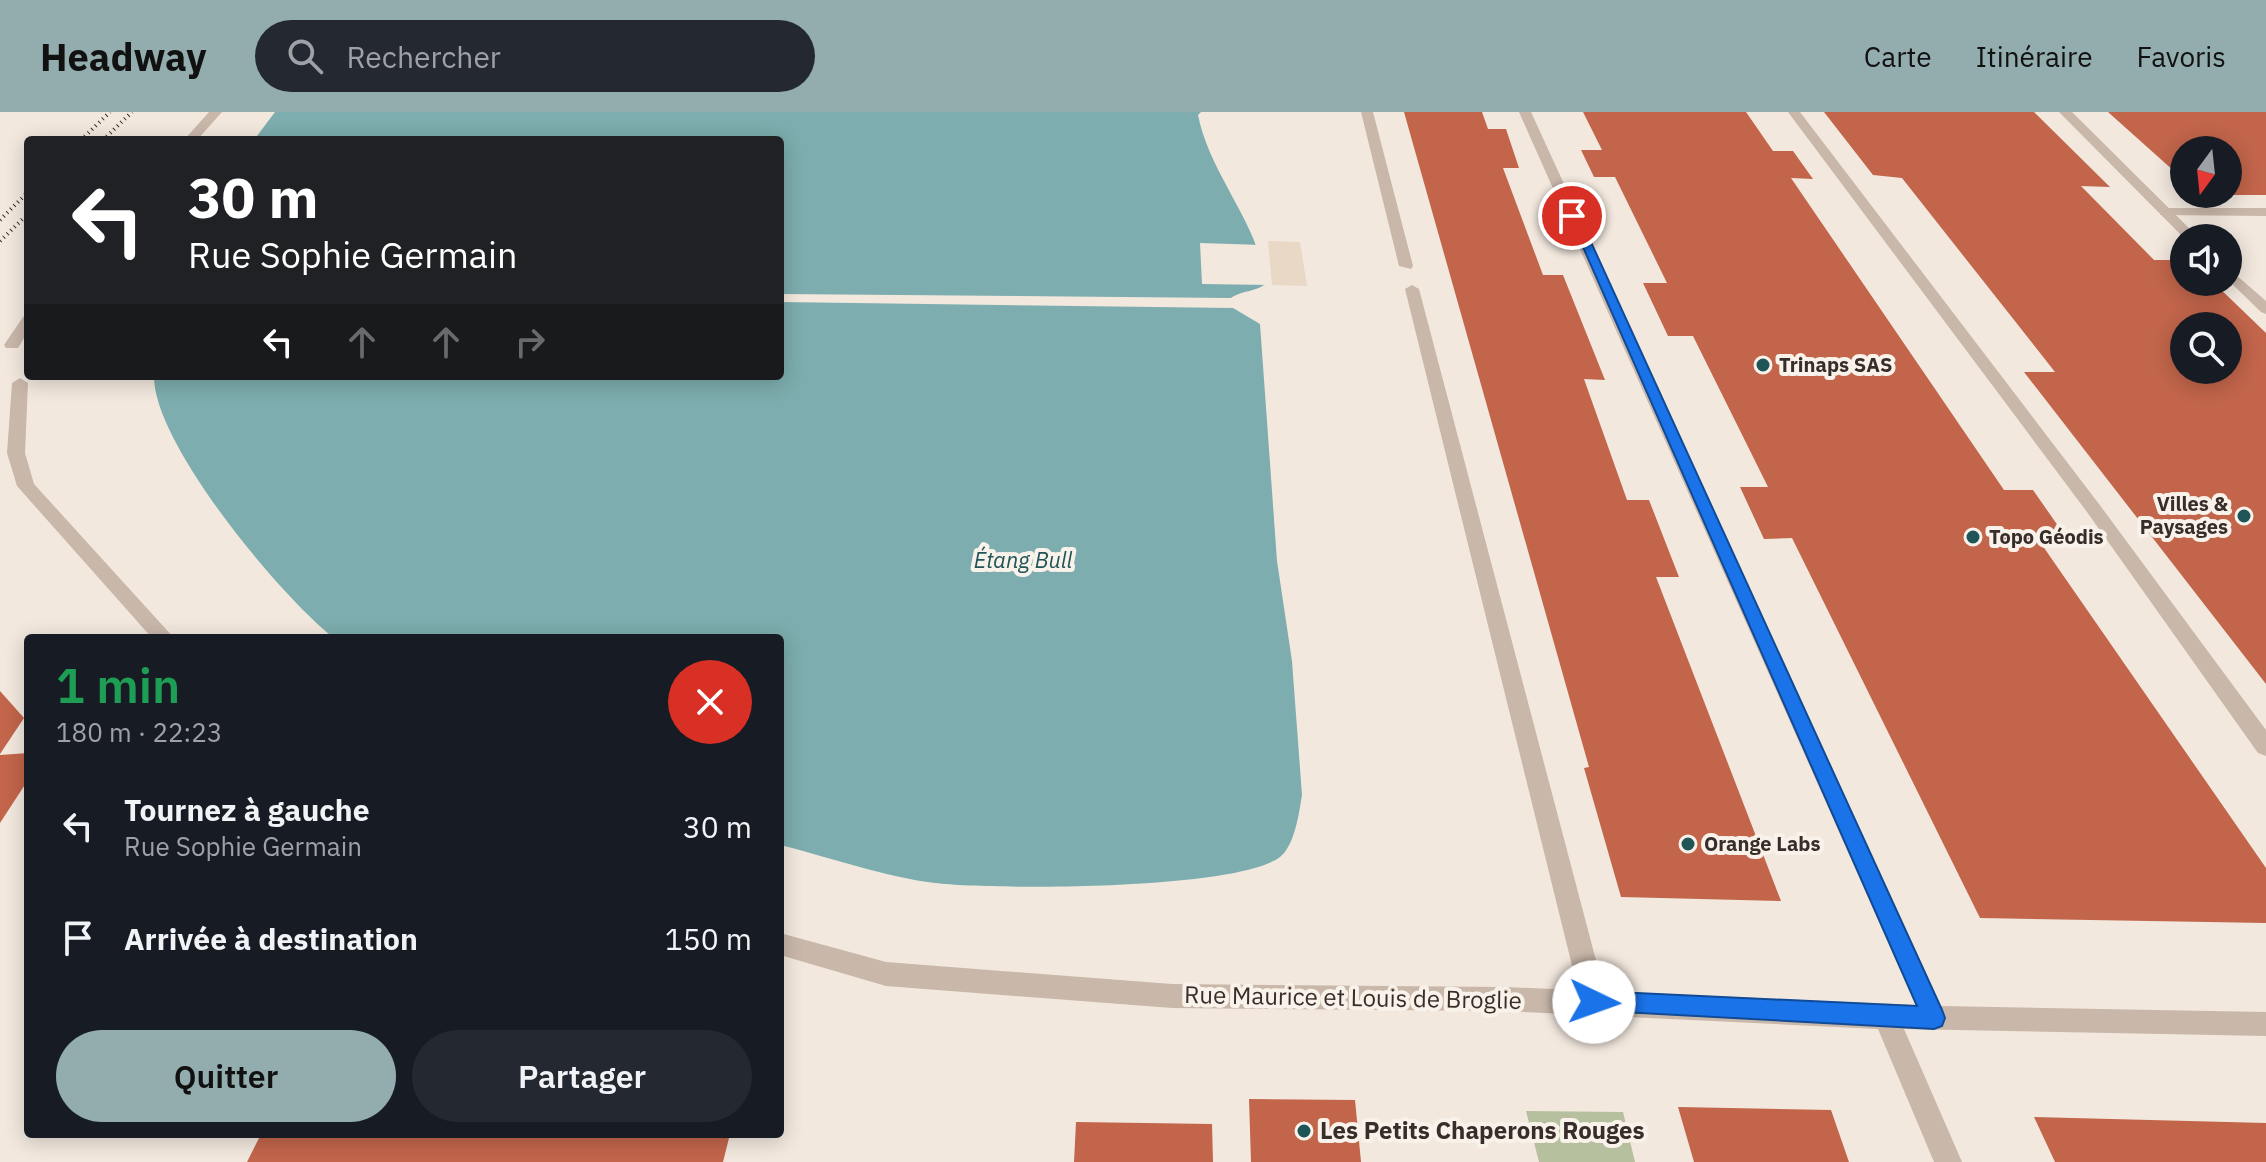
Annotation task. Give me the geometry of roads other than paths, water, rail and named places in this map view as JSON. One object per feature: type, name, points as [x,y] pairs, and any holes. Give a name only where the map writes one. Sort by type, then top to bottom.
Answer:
[{"type":"street","points":[[194,136],[216,112]]},
{"type":"street","points":[[1367,112],[1406,266]]},
{"type":"street","points":[[1525,112],[1934,1018]]},
{"type":"street","points":[[1794,112],[2093,508],[2266,747]]},
{"type":"street","points":[[2065,112],[2177,224]]},
{"type":"street","points":[[2165,212],[2266,212]]},
{"type":"street","points":[[2242,286],[2266,309]]},
{"type":"street","points":[[1412,289],[1594,1002]]},
{"type":"street","points":[[13,346],[24,327]]},
{"type":"street","points":[[0,392],[25,380]]},
{"type":"street","points":[[25,380],[8,457],[26,486],[160,634]]},
{"type":"street","name":"Rue Maurice et Louis de Broglie","points":[[784,945],[886,974],[1172,996],[1594,1002],[1886,1017],[2266,1024]]},
{"type":"street","points":[[1886,1017],[1948,1162]]},
{"type":"water","points":[[275,112],[1201,112],[1198,115],[1204,137],[1254,239],[1266,283],[1231,298],[784,294],[784,136],[257,136]]},
{"type":"water","name":"Étang Bull","points":[[784,302],[1233,308],[1260,324],[1277,561],[1292,661],[1302,795],[1293,837],[1280,857],[1255,868],[1167,882],[1059,887],[935,883],[877,872],[784,846],[784,634],[330,634],[283,589],[223,516],[174,439],[159,405],[155,380],[784,380]]},
{"type":"railway","points":[[85,136],[110,112]]},
{"type":"railway","points":[[107,136],[132,112]]},
{"type":"railway","points":[[0,220],[24,196]]},
{"type":"railway","points":[[0,241],[24,218]]},
{"type":"place","name":"Trinaps SAS","points":[[1763,365]]},
{"type":"place","name":"Villes & Paysages","points":[[2244,516]]},
{"type":"place","name":"Topo Géodis","points":[[1973,537]]},
{"type":"place","name":"Orange Labs","points":[[1688,844]]},
{"type":"place","name":"Les Petits Chaperons Rouges","points":[[1304,1131]]}]
